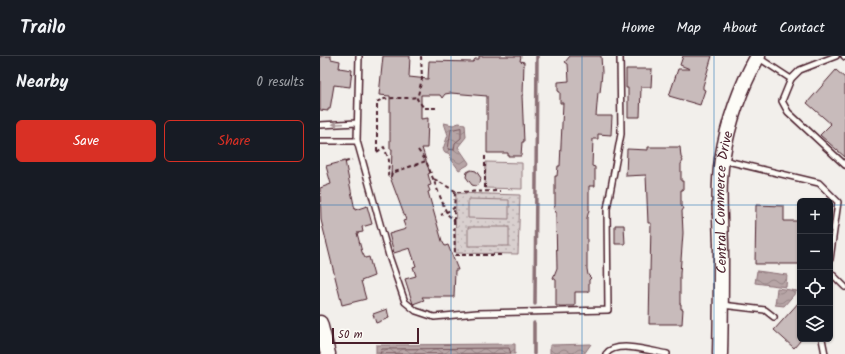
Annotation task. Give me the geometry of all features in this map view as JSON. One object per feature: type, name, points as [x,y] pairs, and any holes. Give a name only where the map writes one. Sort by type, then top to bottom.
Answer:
[{"type":"street","name":"Central Commerce Drive","points":[[720,354],[722,305],[720,194],[722,160],[729,128],[742,88],[758,56]]},
{"type":"street","points":[[320,323],[328,354]]},
{"type":"lane","points":[[359,56],[356,141],[389,256],[405,302],[416,311],[434,317],[477,314],[608,310],[607,209],[621,134],[620,56]]},
{"type":"lane","points":[[758,56],[791,79]]},
{"type":"lane","points":[[836,56],[800,70],[791,79],[782,101],[788,112],[845,165]]},
{"type":"lane","points":[[320,124],[357,124]]},
{"type":"lane","points":[[320,141],[356,141]]},
{"type":"lane","points":[[722,160],[819,183],[838,202],[833,238]]},
{"type":"lane","points":[[833,275],[845,287]]},
{"type":"lane","points":[[722,305],[764,310],[774,317]]},
{"type":"lane","points":[[823,342],[826,354]]},
{"type":"lane","points":[[606,354],[609,350],[618,346],[667,354]]},
{"type":"path","points":[[421,56],[422,79],[418,97],[424,108],[438,108]]},
{"type":"path","points":[[373,102],[382,99],[408,99],[418,97]]},
{"type":"path","points":[[376,102],[377,152],[384,147],[389,160],[388,177],[391,176],[392,173],[426,161]]},
{"type":"path","points":[[418,150],[426,161],[447,214],[454,220]]},
{"type":"path","points":[[485,156],[485,191]]},
{"type":"path","points":[[345,162],[352,160]]},
{"type":"path","points":[[433,179],[457,192],[500,191]]},
{"type":"path","points":[[457,192],[455,193],[454,208],[455,254],[503,255]]},
{"type":"path","points":[[441,215],[447,214],[454,208]]},
{"type":"shaded area","points":[[486,162],[522,163],[522,189],[485,188]]},
{"type":"shaded area","points":[[456,193],[520,195],[518,254],[455,253]]},
{"type":"shaded area","points":[[468,199],[509,200],[509,219],[468,218]]},
{"type":"shaded area","points":[[468,227],[509,227],[509,246],[468,246]]},
{"type":"water","points":[[444,123],[453,125],[459,123],[465,124],[466,137],[458,147],[469,163],[459,170],[451,159],[450,154],[445,152],[443,149],[448,135]]},
{"type":"water","points":[[757,271],[787,275],[786,287],[755,283]]},
{"type":"water","points":[[777,288],[797,291],[784,306],[775,305]]},
{"type":"water","points":[[515,344],[515,354],[376,354],[376,345]]},
{"type":"water","points":[[591,344],[584,354],[550,354],[550,345]]},
{"type":"building","points":[[320,56],[331,56],[331,59],[340,61],[339,68],[352,70],[350,87],[334,85],[330,109],[328,109],[328,111],[320,110]]},
{"type":"building","points":[[383,56],[410,56],[409,77],[428,79],[429,61],[473,62],[475,59],[479,59],[479,56],[521,56],[520,61],[524,62],[522,95],[524,142],[522,142],[521,156],[508,156],[508,153],[487,153],[487,96],[451,93],[445,94],[442,98],[440,95],[421,95],[421,119],[428,118],[427,148],[422,148],[430,173],[428,174],[431,185],[428,186],[430,191],[428,192],[442,241],[445,246],[448,245],[458,270],[455,270],[454,297],[422,297],[424,300],[413,304],[405,279],[416,276],[413,267],[416,266],[410,248],[394,253],[389,234],[406,229],[403,221],[406,220],[390,177],[392,149],[390,149],[390,96],[379,95]]},
{"type":"building","points":[[570,56],[601,56],[602,72],[600,93],[598,92],[596,116],[612,116],[611,135],[598,134],[598,139],[593,139],[592,166],[595,167],[595,186],[589,186],[589,210],[587,218],[587,269],[588,275],[591,278],[589,280],[589,292],[575,292],[575,306],[556,306],[556,280],[553,278],[557,268],[556,212],[553,209],[555,206],[555,176],[557,176],[558,166],[560,166],[563,103],[560,103],[558,82],[569,81],[568,64],[565,62]]},
{"type":"building","points":[[683,56],[712,56],[703,86],[703,89],[705,90],[700,105],[669,96],[678,69],[690,69],[680,65]]},
{"type":"building","points":[[626,69],[652,69],[651,87],[641,87],[640,117],[628,117],[628,88],[626,88]]},
{"type":"building","points":[[836,70],[845,78],[845,157],[820,135],[831,124],[807,103]]},
{"type":"building","points":[[648,147],[680,147],[683,161],[681,164],[681,181],[683,181],[683,190],[681,190],[681,206],[684,208],[682,211],[683,233],[680,274],[680,304],[681,309],[683,309],[682,324],[649,324],[651,223],[648,223],[646,175],[626,176],[627,149],[648,150]]},
{"type":"building","points":[[345,161],[355,210],[367,206],[372,224],[362,227],[363,232],[357,233],[365,258],[369,257],[374,276],[361,281],[366,299],[342,305],[321,220],[320,188],[331,184],[326,166]]},
{"type":"building","points":[[471,170],[476,171],[481,178],[480,183],[476,186],[472,185],[466,177],[467,172]]},
{"type":"building","points":[[756,205],[784,206],[784,221],[797,221],[797,264],[755,264]]},
{"type":"building","points":[[615,225],[624,225],[625,244],[615,244]]},
{"type":"building","points":[[797,304],[797,342],[799,342],[794,348],[774,330]]},
{"type":"building","points":[[387,309],[389,318],[376,323],[373,314]]},
{"type":"waterway","points":[[535,304],[537,56]]},
{"type":"waterway","points":[[534,323],[534,354]]}]
